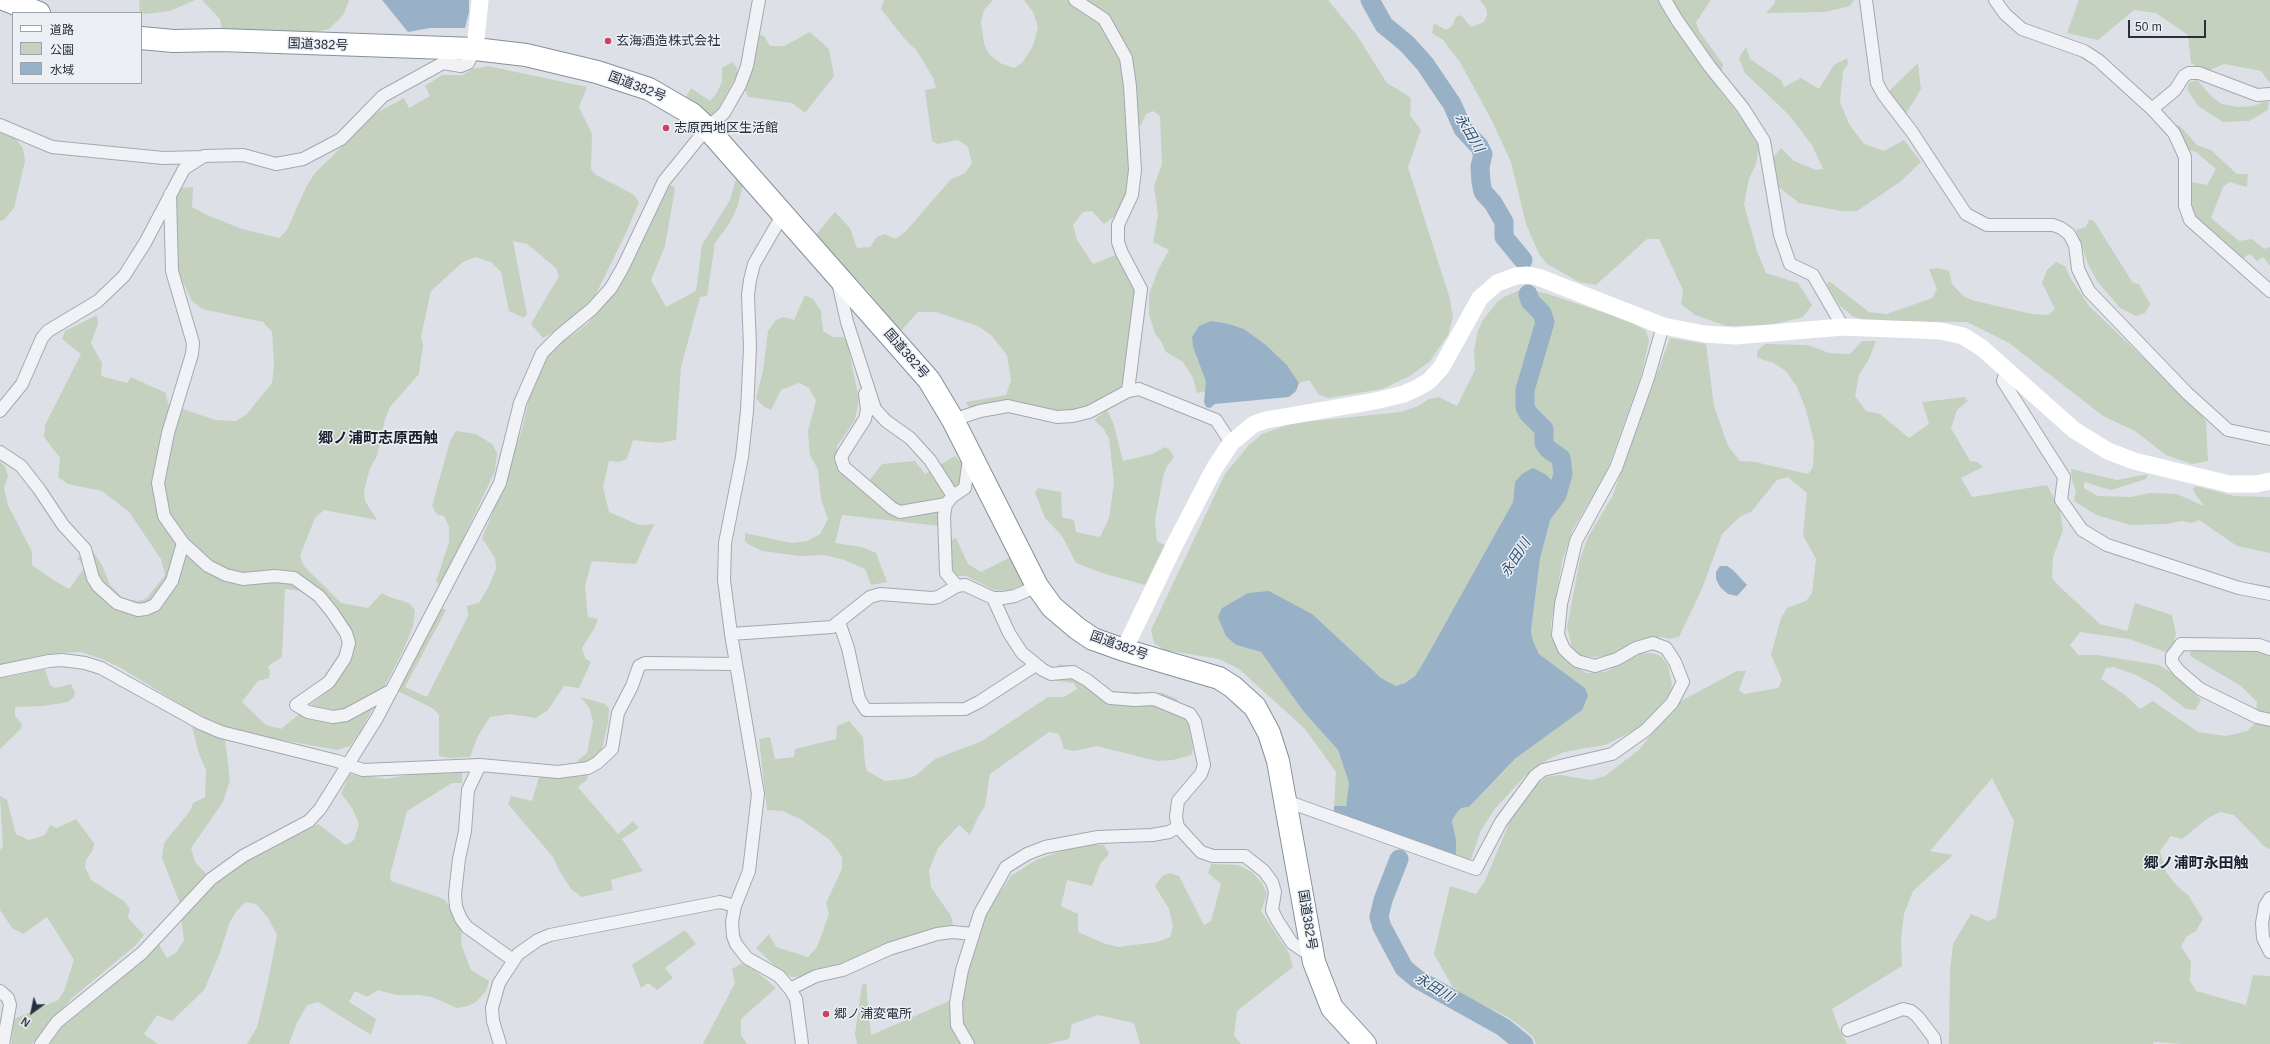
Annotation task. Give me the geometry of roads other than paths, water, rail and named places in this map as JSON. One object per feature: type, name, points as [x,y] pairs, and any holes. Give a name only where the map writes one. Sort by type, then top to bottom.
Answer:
[{"type":"highway","points":[[6,0],[36,12]]},
{"type":"highway","name":"国道382号","points":[[142,38],[173,41],[221,40],[475,49],[526,55],[623,80],[649,89],[669,99],[692,114],[707,128],[929,380],[953,420],[1037,586],[1052,607],[1078,630],[1093,639],[1124,650],[1206,673],[1233,686],[1247,698],[1262,719],[1269,733],[1278,761],[1312,954],[1320,980],[1332,1008],[1365,1044]]},
{"type":"street","points":[[0,125],[52,147],[163,158],[243,155],[276,164],[303,159],[341,139],[383,96],[443,63],[461,66],[468,63],[475,49],[480,0]]},
{"type":"street","points":[[41,1044],[57,1022],[142,953],[211,879],[243,856],[309,821],[320,809],[392,690],[500,483],[511,445],[520,403],[540,358],[559,336],[592,309],[611,288],[623,267],[664,181],[707,128],[724,113],[740,85],[747,66],[759,0]]},
{"type":"street","points":[[1075,0],[1104,19],[1126,58],[1130,86],[1135,170],[1132,195],[1118,225],[1118,242],[1141,289],[1128,391]]},
{"type":"street","points":[[1665,0],[1710,68],[1743,108],[1764,141],[1780,235],[1790,264],[1813,275],[1844,327]]},
{"type":"street","points":[[1866,0],[1877,83],[1882,94],[1912,132],[1966,214],[1987,226],[2053,225],[2061,228],[2069,234],[2075,245],[2078,269],[2089,291],[2187,393],[2228,430],[2270,439]]},
{"type":"street","points":[[1995,0],[2005,14],[2022,29],[2084,51],[2098,60],[2152,109],[2174,134],[2185,157],[2185,206],[2190,220],[2270,291]]},
{"type":"street","points":[[2152,109],[2175,90],[2184,76],[2189,73],[2199,73],[2257,95],[2270,94]]},
{"type":"street","points":[[0,412],[22,384],[42,338],[48,331],[98,301],[124,276],[145,243],[184,169],[204,156]]},
{"type":"street","points":[[170,194],[172,271],[193,343],[192,354],[168,433],[158,483],[164,516],[183,543],[208,566],[226,575],[243,579],[275,576],[294,578],[319,596],[332,612],[346,634],[349,643],[345,658],[328,682],[296,705],[308,712],[332,717],[346,715],[392,690]]},
{"type":"street","points":[[783,214],[754,264],[748,295],[750,346],[747,411],[742,457],[725,543],[724,580],[731,634],[752,750],[758,806],[749,871],[736,906],[732,922],[733,936],[747,958],[779,976],[790,989],[796,999],[802,1044]]},
{"type":"street","points":[[1124,650],[1175,544],[1214,469],[1231,443],[1254,424],[1266,420],[1375,401],[1404,394],[1419,387],[1429,381],[1441,368],[1480,298],[1497,283],[1508,278],[1527,275],[1538,277],[1663,326],[1688,332],[1735,336],[1844,327],[1941,331],[1963,336],[1982,348],[2006,371],[2074,430],[2108,451],[2134,461],[2229,484],[2256,484],[2270,480]]},
{"type":"street","points":[[836,276],[847,322],[857,348],[875,409],[886,421],[910,438],[930,460],[949,500],[946,573],[957,586]]},
{"type":"street","points":[[1286,801],[1476,869],[1501,822],[1535,776],[1543,770],[1612,754],[1646,730],[1672,703],[1683,682],[1675,662],[1666,648],[1653,644],[1636,648],[1617,659],[1596,666],[1577,661],[1564,649],[1558,635],[1561,604],[1576,540],[1616,468],[1648,378],[1663,326]]},
{"type":"street","points":[[2006,371],[2003,381],[2064,477],[2061,500],[2082,530],[2107,545],[2239,588],[2270,594]]},
{"type":"street","points":[[863,372],[867,410],[864,419],[841,458],[844,467],[892,508],[900,512],[949,500],[965,488],[970,455]]},
{"type":"street","points":[[953,420],[980,411],[1008,406],[1056,417],[1073,416],[1089,412],[1128,391],[1138,390],[1206,414],[1216,420],[1231,443]]},
{"type":"street","points":[[0,452],[21,466],[26,472],[63,525],[85,549],[93,578],[98,586],[117,603],[138,610],[146,609],[155,605],[162,598],[172,581],[183,543]]},
{"type":"street","points":[[731,634],[832,627],[870,597],[891,594],[932,598],[938,597],[957,586],[975,588],[993,598],[1003,598],[1015,596],[1037,586]]},
{"type":"street","points":[[993,598],[1009,633],[1022,653],[1036,665],[1051,674],[1073,672],[1087,680],[1110,698],[1135,700],[1154,699],[1190,714],[1195,722],[1204,765],[1201,774],[1178,801],[1176,817],[1178,827],[1201,852],[1213,856],[1245,856],[1264,870],[1272,882],[1275,892],[1272,910],[1277,920],[1292,943],[1304,951],[1312,954]]},
{"type":"street","points":[[839,622],[848,648],[859,699],[866,710],[965,709],[979,702],[1036,665]]},
{"type":"street","points":[[2270,649],[2259,646],[2182,644],[2172,656],[2172,662],[2179,671],[2200,689],[2257,717],[2270,720]]},
{"type":"street","points":[[0,672],[49,661],[62,660],[84,663],[101,668],[200,723],[214,729],[363,770],[379,771],[406,767],[480,765],[558,772],[588,768],[597,763],[612,749],[618,713],[632,686],[639,666],[645,663],[736,664]]},
{"type":"street","points":[[480,765],[468,790],[466,831],[459,860],[455,894],[456,907],[461,919],[467,927],[513,960]]},
{"type":"street","points":[[968,1044],[957,1025],[956,1003],[962,970],[980,913],[1006,867],[1027,854],[1045,847],[1098,837],[1152,835],[1169,832],[1178,827]]},
{"type":"street","points":[[2270,898],[2265,906],[2262,923],[2263,938],[2270,952]]},
{"type":"street","points":[[500,1044],[493,1021],[492,1008],[499,983],[513,960],[526,946],[550,935],[720,902],[736,906]]},
{"type":"street","points":[[790,989],[816,976],[843,970],[889,949],[938,934],[952,932],[973,934]]},
{"type":"street","points":[[0,990],[8,998],[10,1005],[3,1044]]},
{"type":"street","points":[[1848,1030],[1903,1009],[1911,1011],[1918,1017],[1934,1038],[1934,1044]]},
{"type":"water","points":[[382,0],[469,0],[469,12],[465,28],[430,28],[408,32]]},
{"type":"water","points":[[1211,321],[1229,324],[1244,329],[1266,345],[1287,365],[1299,383],[1296,391],[1289,397],[1215,404],[1210,408],[1206,407],[1204,402],[1206,382],[1193,347],[1192,337],[1199,326]]},
{"type":"water","points":[[1533,468],[1545,474],[1555,483],[1557,495],[1540,559],[1531,631],[1533,641],[1539,654],[1585,688],[1588,696],[1582,710],[1516,758],[1469,807],[1461,808],[1452,821],[1456,840],[1456,857],[1334,813],[1334,806],[1346,806],[1349,783],[1338,750],[1303,711],[1261,652],[1236,645],[1226,636],[1218,617],[1222,608],[1248,593],[1269,591],[1312,614],[1381,678],[1396,686],[1405,683],[1415,676],[1422,665],[1513,502],[1515,482],[1522,474]]},
{"type":"water","points":[[1720,566],[1727,566],[1733,570],[1747,585],[1737,596],[1728,594],[1720,587],[1716,579],[1716,572]]},
{"type":"waterway","name":"永田川","points":[[1370,0],[1384,25],[1407,44],[1425,64],[1452,104],[1463,129],[1479,146],[1483,154],[1480,167],[1483,192],[1493,203],[1504,222],[1504,237],[1523,260]]},
{"type":"waterway","name":"永田川","points":[[1528,294],[1530,301],[1542,313],[1545,322],[1525,390],[1525,407],[1528,413],[1544,429],[1544,443],[1548,449],[1561,458],[1563,474],[1557,495],[1541,516]]},
{"type":"waterway","name":"永田川","points":[[1399,859],[1383,900],[1379,917],[1382,927],[1404,968],[1417,979],[1503,1027],[1524,1044]]},
{"type":"place","name":"玄海酒造株式会社","points":[[608,41]]},
{"type":"place","name":"志原西地区生活館","points":[[666,128]]},
{"type":"place","name":"郷ノ浦変電所","points":[[826,1014]]},
{"type":"district","name":"郷ノ浦町志原西触","points":[[378,439]]},
{"type":"district","name":"郷ノ浦町永田触","points":[[2196,864]]}]
